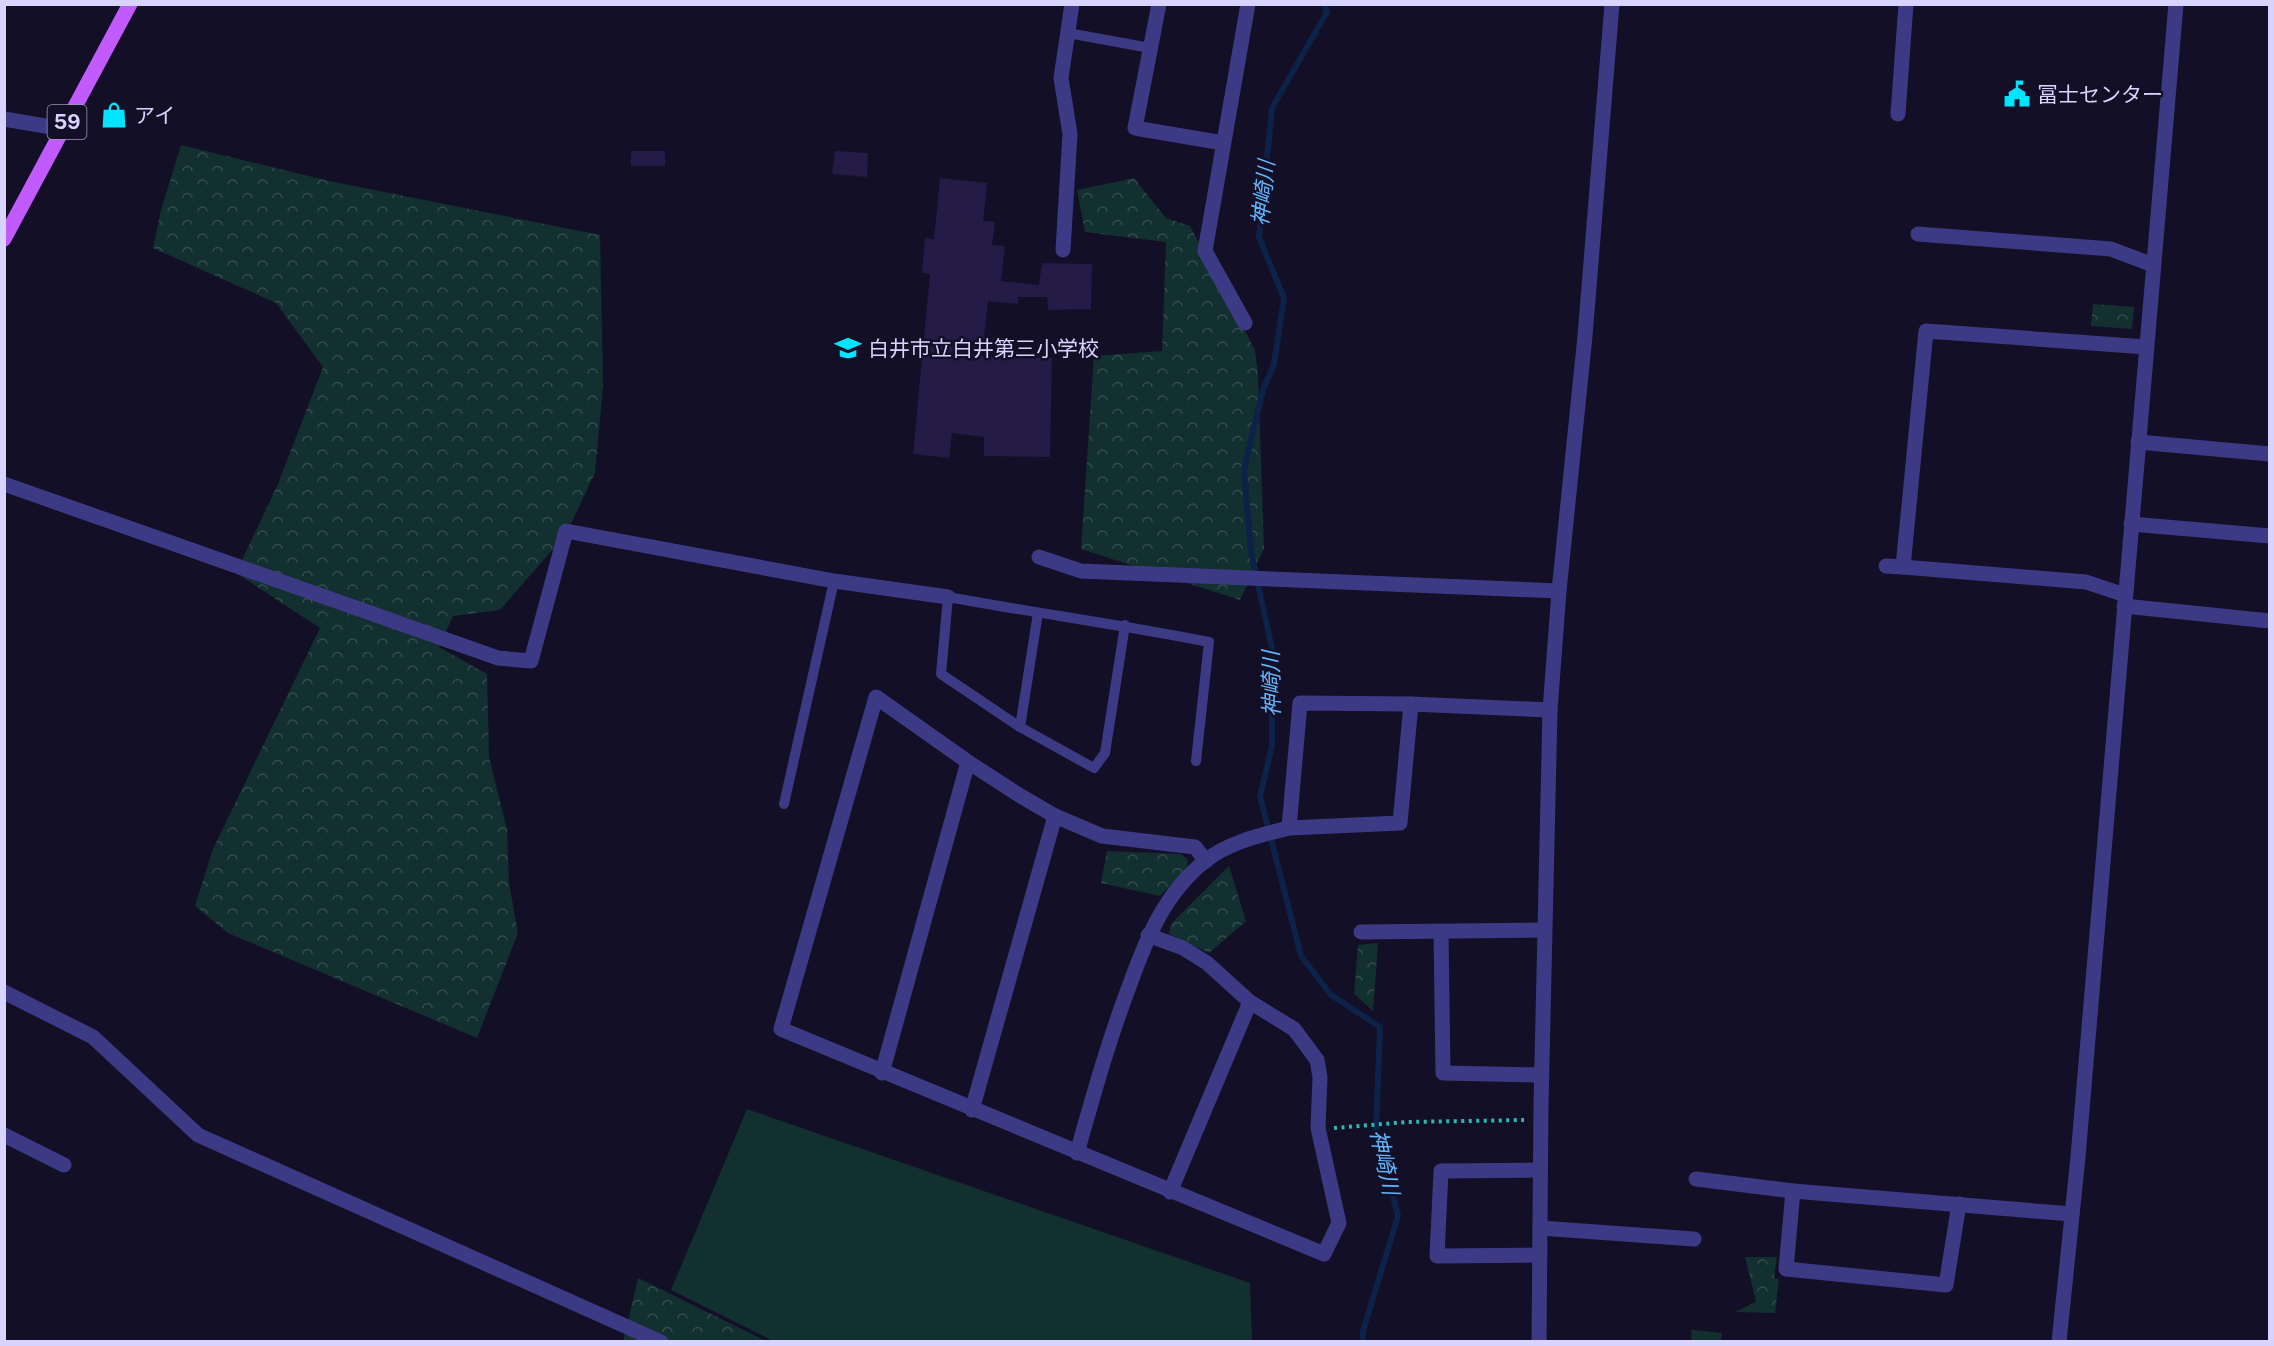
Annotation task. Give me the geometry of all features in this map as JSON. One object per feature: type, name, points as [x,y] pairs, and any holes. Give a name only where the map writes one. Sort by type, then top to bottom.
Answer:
[{"type":"main road","name":"59","points":[[4,239],[130,4]]},
{"type":"street","points":[[1064,250],[1070,134],[1061,78],[1072,4]]},
{"type":"street","points":[[1159,4],[1135,128],[1222,143]]},
{"type":"street","points":[[1245,322],[1205,251],[1248,4]]},
{"type":"street","points":[[1539,1341],[1540,1119],[1550,710],[1559,591],[1585,336],[1612,4]]},
{"type":"street","points":[[1898,114],[1906,4]]},
{"type":"street","points":[[2059,1341],[2078,1156],[2176,4]]},
{"type":"street","points":[[4,118],[63,129]]},
{"type":"street","points":[[1918,234],[2111,249],[2153,265]]},
{"type":"street","points":[[1903,567],[1926,332],[2146,347]]},
{"type":"street","points":[[2138,442],[2270,454]]},
{"type":"street","points":[[4,484],[498,658],[531,661],[566,531],[834,581],[948,597]]},
{"type":"street","points":[[2132,524],[2270,536]]},
{"type":"street","points":[[1039,557],[1081,571],[1559,591]]},
{"type":"street","points":[[1886,566],[2086,582],[2125,601],[2270,621]]},
{"type":"street","points":[[1148,935],[1183,948],[1207,963],[1250,1002],[1294,1029],[1317,1060],[1320,1077],[1318,1128],[1339,1223],[1324,1254],[882,1073],[781,1029],[876,697],[968,762],[1055,816],[1102,836],[1195,847],[1206,861]]},
{"type":"street","points":[[1289,828],[1300,703],[1411,704],[1550,710]]},
{"type":"street","points":[[1077,1153],[1112,1032],[1148,935],[1169,898],[1206,861],[1247,839],[1289,828],[1400,823],[1411,704]]},
{"type":"street","points":[[882,1073],[968,762]]},
{"type":"street","points":[[972,1110],[1055,816]]},
{"type":"street","points":[[1361,932],[1544,930]]},
{"type":"street","points":[[1441,931],[1443,1074],[1541,1075]]},
{"type":"street","points":[[4,992],[93,1037],[198,1135],[661,1341]]},
{"type":"street","points":[[1170,1192],[1250,1002]]},
{"type":"street","points":[[4,1135],[64,1165]]},
{"type":"street","points":[[1540,1170],[1441,1171],[1437,1256],[1540,1255]]},
{"type":"street","points":[[1696,1179],[1794,1191],[2072,1214]]},
{"type":"street","points":[[1794,1191],[1786,1269],[1946,1285],[1959,1204]]},
{"type":"street","points":[[1540,1228],[1694,1239]]},
{"type":"lane","points":[[1068,33],[1150,48]]},
{"type":"lane","points":[[784,804],[834,581]]},
{"type":"lane","points":[[1125,625],[1105,753],[1094,768],[1020,727],[941,674],[948,597],[1038,614],[1125,625],[1209,642],[1196,761]]},
{"type":"lane","points":[[1020,727],[1038,614]]},
{"type":"path","points":[[1318,1128],[1407,1122],[1540,1119]]},
{"type":"green space","points":[[181,145],[329,181],[600,235],[603,385],[595,473],[566,534],[500,610],[453,616],[439,647],[487,674],[489,757],[507,829],[509,883],[518,933],[477,1038],[228,933],[195,906],[213,849],[320,628],[236,573],[278,484],[323,367],[276,303],[153,248],[161,210]]},
{"type":"green space","points":[[1134,178],[1166,218],[1190,226],[1255,350],[1258,374],[1264,548],[1240,600],[1081,549],[1094,356],[1162,351],[1166,242],[1085,232],[1077,190]]},
{"type":"green space","points":[[2093,304],[2134,307],[2132,329],[2091,326]]},
{"type":"green space","points":[[1107,851],[1181,854],[1188,860],[1187,870],[1160,896],[1101,883]]},
{"type":"green space","points":[[1229,866],[1246,921],[1209,953],[1169,934],[1171,924]]},
{"type":"green space","points":[[1378,943],[1373,1011],[1354,994],[1358,945]]},
{"type":"green space","points":[[747,1109],[1250,1283],[1252,1341],[773,1341],[671,1290]]},
{"type":"green space","points":[[1745,1257],[1777,1257],[1774,1278],[1779,1279],[1775,1313],[1735,1312],[1756,1302]]},
{"type":"green space","points":[[638,1278],[766,1341],[623,1342]]},
{"type":"green space","points":[[1692,1330],[1722,1333],[1721,1341],[1691,1341]]},
{"type":"building","points":[[631,151],[665,151],[665,166],[631,166]]},
{"type":"building","points":[[835,151],[868,153],[867,177],[832,174]]},
{"type":"building","points":[[940,178],[987,183],[983,221],[995,222],[992,245],[1005,246],[1001,281],[1039,285],[1042,263],[1092,264],[1091,309],[1048,310],[1047,297],[1018,297],[1018,304],[988,301],[982,356],[1052,358],[1050,457],[984,456],[984,437],[952,433],[949,458],[913,454],[930,274],[922,273],[925,238],[934,239]]},
{"type":"waterway","name":"神崎川","points":[[1325,4],[1327,12],[1272,108],[1259,237],[1284,298],[1274,364],[1263,390],[1244,469],[1251,551],[1272,649],[1272,746],[1260,796],[1301,956],[1331,995],[1380,1027],[1376,1131],[1398,1216],[1363,1331],[1363,1342]]},
{"type":"place","name":"冨士センター","points":[[2017,94]]},
{"type":"place","name":"アイ","points":[[114,115]]},
{"type":"place","name":"白井市立白井第三小学校","points":[[848,348]]}]
